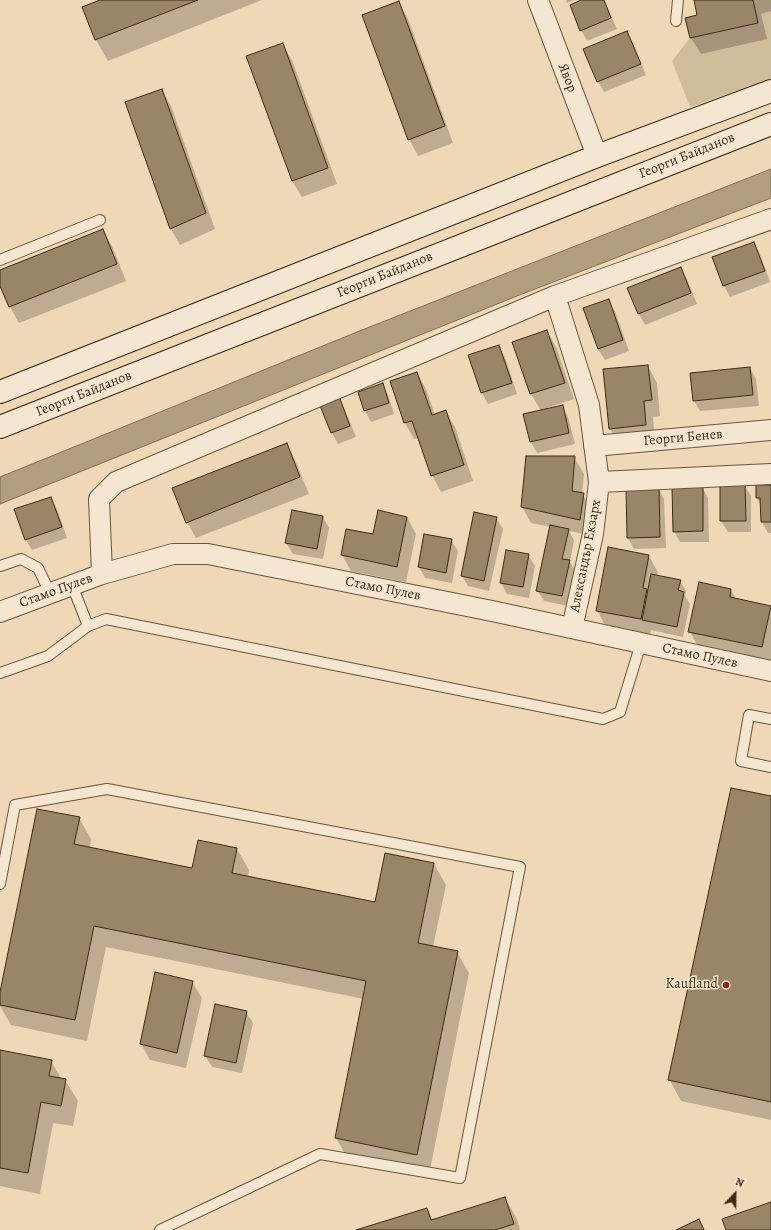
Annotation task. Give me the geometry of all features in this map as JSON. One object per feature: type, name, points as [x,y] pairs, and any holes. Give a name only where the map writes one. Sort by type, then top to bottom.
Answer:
[{"type":"main road","points":[[0,392],[597,156],[771,91]]},
{"type":"main road","name":"Георги Байданов","points":[[0,427],[771,124]]},
{"type":"street","name":"Явор","points":[[538,0],[597,156]]},
{"type":"street","points":[[102,574],[99,499],[116,482],[555,296],[771,219]]},
{"type":"street","name":"Александър Екзарх","points":[[555,296],[589,404],[599,482],[593,534],[572,628]]},
{"type":"street","name":"Георги Бенев","points":[[594,446],[771,430]]},
{"type":"street","points":[[599,482],[771,474]]},
{"type":"street","name":"Стамо Пулев","points":[[0,612],[102,574],[173,554],[208,554],[572,628],[771,671]]},
{"type":"lane","points":[[676,21],[678,0]]},
{"type":"lane","points":[[0,260],[100,220]]},
{"type":"lane","points":[[0,566],[21,559],[27,562],[38,568],[50,593]]},
{"type":"lane","points":[[72,585],[88,626]]},
{"type":"lane","points":[[0,673],[48,656],[88,626],[106,619],[603,719],[620,712],[641,643]]},
{"type":"lane","points":[[771,719],[749,715],[742,761],[771,768]]},
{"type":"lane","points":[[0,884],[15,805],[106,789],[520,867],[460,1178],[320,1154],[160,1230]]},
{"type":"shaded area","points":[[753,0],[771,0],[771,79],[690,107],[672,61],[690,38],[758,23]]},
{"type":"shaded area","points":[[771,169],[771,198],[517,296],[0,504],[0,477],[362,330]]},
{"type":"building","points":[[100,0],[198,0],[95,40],[82,7]]},
{"type":"building","points":[[581,0],[604,0],[611,18],[580,31],[570,5]]},
{"type":"building","points":[[694,0],[753,0],[758,23],[690,38],[685,18],[697,15]]},
{"type":"building","points":[[399,1],[445,126],[408,140],[362,15]]},
{"type":"building","points":[[627,31],[641,64],[597,82],[583,49]]},
{"type":"building","points":[[283,43],[328,168],[292,181],[246,56]]},
{"type":"building","points":[[162,89],[206,213],[170,229],[125,102]]},
{"type":"building","points":[[103,229],[117,264],[9,307],[0,286],[0,270]]},
{"type":"building","points":[[754,242],[765,271],[723,286],[712,257]]},
{"type":"building","points":[[681,267],[691,293],[638,314],[627,288]]},
{"type":"building","points":[[609,299],[623,340],[598,349],[583,308]]},
{"type":"building","points":[[547,330],[565,383],[530,394],[512,342]]},
{"type":"building","points":[[499,345],[512,383],[481,393],[468,355]]},
{"type":"building","points":[[648,365],[652,400],[644,401],[646,425],[609,429],[603,369]]},
{"type":"building","points":[[750,367],[753,395],[693,401],[690,373]]},
{"type":"building","points":[[417,372],[432,415],[446,410],[464,465],[431,476],[412,421],[404,423],[390,381]]},
{"type":"building","points":[[383,383],[389,403],[364,411],[358,392]]},
{"type":"building","points":[[339,396],[350,426],[331,433],[319,403]]},
{"type":"building","points":[[563,405],[569,433],[530,442],[523,414]]},
{"type":"building","points":[[287,443],[300,477],[186,523],[172,488]]},
{"type":"building","points":[[526,456],[575,456],[572,491],[584,493],[580,520],[521,507]]},
{"type":"building","points":[[720,484],[745,484],[746,521],[720,521]]},
{"type":"building","points":[[756,485],[771,485],[771,522],[761,522],[760,498],[756,498]]},
{"type":"building","points":[[672,486],[703,486],[703,531],[673,532]]},
{"type":"building","points":[[659,487],[660,537],[627,538],[626,488]]},
{"type":"building","points":[[51,497],[62,527],[25,540],[14,509]]},
{"type":"building","points":[[292,510],[323,516],[317,549],[285,543]]},
{"type":"building","points":[[378,510],[407,517],[397,567],[341,555],[346,529],[373,534]]},
{"type":"building","points":[[474,512],[497,517],[484,581],[461,576]]},
{"type":"building","points":[[550,525],[569,529],[562,559],[570,560],[562,596],[536,591]]},
{"type":"building","points":[[424,534],[452,539],[446,573],[418,567]]},
{"type":"building","points":[[608,547],[649,555],[643,588],[647,589],[641,619],[596,611]]},
{"type":"building","points":[[506,550],[529,554],[523,587],[500,583]]},
{"type":"building","points":[[651,574],[681,580],[678,590],[684,592],[677,627],[642,620]]},
{"type":"building","points":[[699,582],[731,589],[730,597],[771,606],[762,647],[688,632]]},
{"type":"building","points":[[731,788],[771,796],[771,1102],[668,1080]]},
{"type":"building","points":[[37,809],[80,817],[74,844],[192,868],[198,840],[237,848],[232,873],[375,902],[385,853],[434,863],[418,943],[458,951],[417,1155],[335,1138],[366,981],[94,926],[75,1020],[0,1005],[0,992]]},
{"type":"building","points":[[155,972],[193,981],[177,1053],[140,1044]]},
{"type":"building","points":[[215,1004],[247,1011],[236,1063],[204,1056]]},
{"type":"building","points":[[0,1050],[52,1060],[49,1076],[66,1079],[61,1106],[41,1102],[28,1173],[0,1168]]},
{"type":"building","points":[[505,1197],[514,1224],[495,1230],[356,1230],[427,1208],[431,1220]]},
{"type":"building","points":[[771,1202],[771,1230],[726,1230],[722,1219]]},
{"type":"building","points":[[699,1219],[704,1230],[676,1230]]},
{"type":"place","name":"Kaufland","points":[[726,985]]}]
